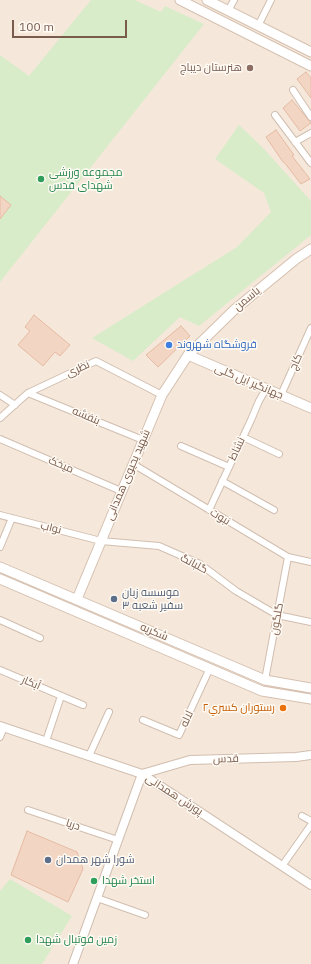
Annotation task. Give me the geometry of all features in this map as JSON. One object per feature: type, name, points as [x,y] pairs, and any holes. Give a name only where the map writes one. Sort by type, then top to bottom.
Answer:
[{"type":"main road","points":[[180,0],[307,64],[310,51],[207,0]]},
{"type":"main road","name":"یاسمن","points":[[188,355],[234,310],[296,259],[311,249]]},
{"type":"main road","name":"جهانگیر ایل گلی","points":[[188,355],[311,408]]},
{"type":"main road","name":"شهید یحیوی همدانی","points":[[77,599],[162,395],[188,355]]},
{"type":"main road","name":"شکریه","points":[[0,567],[265,680],[311,688]]},
{"type":"main road","name":"شکریه","points":[[0,578],[262,691],[311,699]]},
{"type":"street","points":[[228,11],[234,0]]},
{"type":"street","points":[[258,26],[271,0]]},
{"type":"street","points":[[293,90],[311,116]]},
{"type":"street","points":[[275,115],[311,163]]},
{"type":"street","points":[[295,142],[311,133]]},
{"type":"street","name":"کاج","points":[[281,396],[309,340],[311,328]]},
{"type":"street","name":"نظری","points":[[0,418],[28,393],[96,361],[162,395]]},
{"type":"street","name":"نشاط","points":[[209,510],[266,389]]},
{"type":"street","name":"بنفشه","points":[[28,393],[143,440]]},
{"type":"street","points":[[0,395],[14,405]]},
{"type":"street","points":[[243,437],[279,454]]},
{"type":"street","name":"میخک","points":[[0,439],[122,491]]},
{"type":"street","points":[[181,446],[229,467]]},
{"type":"street","name":"نبوت","points":[[133,464],[288,558],[311,562]]},
{"type":"street","points":[[222,481],[274,510]]},
{"type":"street","name":"نواب","points":[[0,515],[101,540]]},
{"type":"street","points":[[0,547],[12,518]]},
{"type":"street","name":"گلبانگ","points":[[101,540],[159,546],[200,564],[236,591],[277,615],[311,622]]},
{"type":"street","name":"گلگون","points":[[265,680],[288,558]]},
{"type":"street","points":[[0,620],[40,638]]},
{"type":"street","name":"لاله","points":[[143,720],[179,735],[210,668]]},
{"type":"street","name":"آبکار","points":[[0,670],[83,705]]},
{"type":"street","points":[[46,742],[61,696]]},
{"type":"street","points":[[89,756],[109,712]]},
{"type":"street","points":[[0,737],[2,727]]},
{"type":"street","name":"پورش همدانی","points":[[2,727],[142,774],[311,885]]},
{"type":"street","name":"قدس","points":[[142,774],[190,760],[296,757],[311,755]]},
{"type":"street","points":[[75,964],[97,898],[142,774]]},
{"type":"street","name":"دریا","points":[[28,810],[118,840]]},
{"type":"street","points":[[302,816],[311,821]]},
{"type":"street","points":[[282,866],[311,825]]},
{"type":"street","points":[[97,898],[145,915]]},
{"type":"shaded area","points":[[0,0],[311,0],[311,964],[0,964]]},
{"type":"green space","name":"مجموعه ورزشی شهدای قدس","points":[[91,0],[135,0],[161,12],[165,6],[204,24],[0,282],[0,55],[29,76]]},
{"type":"green space","points":[[239,125],[262,147],[311,201],[311,235],[199,326],[180,317],[133,361],[92,338],[237,247],[271,212],[264,193],[215,159]]},
{"type":"green space","name":"زمین فوتبال شهدا","points":[[10,879],[72,916],[42,964],[0,964],[0,891]]},
{"type":"building","points":[[306,72],[311,78],[311,98],[297,79]]},
{"type":"building","points":[[292,100],[311,123],[300,131],[283,108]]},
{"type":"building","points":[[276,130],[294,155],[292,156],[310,179],[301,184],[283,162],[266,137]]},
{"type":"building","points":[[0,196],[11,205],[0,219]]},
{"type":"building","points":[[34,315],[70,345],[60,356],[55,352],[43,366],[18,345],[30,331],[25,327]]},
{"type":"building","name":"فروشگاه شهروند","points":[[181,326],[190,336],[158,367],[146,355]]},
{"type":"building","name":"شورا شهر همدان","points":[[27,831],[77,852],[83,869],[68,902],[11,875]]},
{"type":"place","name":"هنرستان دیباج","points":[[250,68]]},
{"type":"place","name":"مجموعه ورزشی شهدای قدس","points":[[41,179]]},
{"type":"place","name":"فروشگاه شهروند","points":[[169,345]]},
{"type":"place","name":"موسسه زبان سفیر شعبه ۳","points":[[114,599]]},
{"type":"place","name":"رستوران کسري٢","points":[[283,708]]},
{"type":"place","name":"شورا شهر همدان","points":[[48,860]]},
{"type":"place","name":"استخر شهدا","points":[[94,881]]},
{"type":"place","name":"زمین فوتبال شهدا","points":[[28,940]]}]
